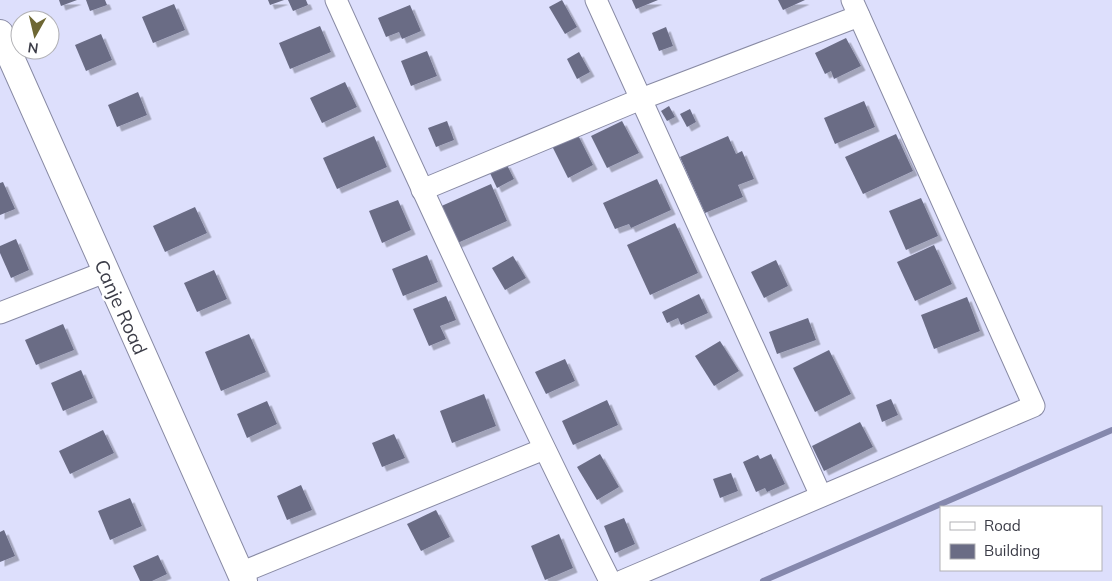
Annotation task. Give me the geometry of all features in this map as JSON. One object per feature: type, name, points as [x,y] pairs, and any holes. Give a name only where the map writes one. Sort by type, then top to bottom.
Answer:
[{"type":"street","points":[[336,0],[422,190],[544,449],[610,581]]},
{"type":"street","points":[[596,0],[821,496]]},
{"type":"street","points":[[422,190],[856,8],[1034,406],[622,581]]},
{"type":"street","name":"Canje Road","points":[[0,33],[242,577]]},
{"type":"street","points":[[0,313],[105,272]]},
{"type":"street","points":[[242,577],[544,449]]},
{"type":"building","points":[[59,0],[77,0],[61,6]]},
{"type":"building","points":[[86,0],[105,0],[107,5],[90,11]]},
{"type":"building","points":[[268,0],[284,0],[270,5]]},
{"type":"building","points":[[288,0],[306,0],[308,5],[293,11]]},
{"type":"building","points":[[562,0],[577,27],[565,34],[549,7]]},
{"type":"building","points":[[632,0],[658,0],[636,9]]},
{"type":"building","points":[[778,0],[805,0],[783,10]]},
{"type":"building","points":[[174,4],[185,30],[153,43],[142,17]]},
{"type":"building","points":[[410,5],[421,31],[402,39],[399,32],[386,37],[378,18]]},
{"type":"building","points":[[320,26],[331,52],[290,69],[279,43]]},
{"type":"building","points":[[666,27],[673,46],[659,51],[652,33]]},
{"type":"building","points":[[101,34],[112,60],[86,71],[75,45]]},
{"type":"building","points":[[846,38],[861,66],[834,79],[831,71],[825,74],[815,53]]},
{"type":"building","points":[[427,51],[437,76],[411,86],[401,61]]},
{"type":"building","points":[[579,52],[590,72],[577,79],[567,59]]},
{"type":"building","points":[[345,82],[357,107],[322,123],[310,98]]},
{"type":"building","points":[[138,92],[147,115],[117,127],[108,105]]},
{"type":"building","points":[[864,101],[875,127],[835,144],[824,118]]},
{"type":"building","points":[[669,106],[675,117],[667,121],[661,111]]},
{"type":"building","points":[[690,109],[696,122],[687,127],[680,114]]},
{"type":"building","points":[[447,121],[454,140],[436,147],[428,128]]},
{"type":"building","points":[[622,121],[639,153],[607,168],[591,136]]},
{"type":"building","points":[[577,133],[593,165],[568,178],[552,146]]},
{"type":"building","points":[[896,134],[913,171],[863,194],[845,157]]},
{"type":"building","points":[[374,136],[387,167],[337,189],[323,158]]},
{"type":"building","points":[[728,136],[736,154],[742,151],[754,179],[738,185],[743,197],[705,213],[680,157]]},
{"type":"building","points":[[506,163],[514,179],[497,188],[489,171]]},
{"type":"building","points":[[657,179],[671,210],[631,228],[629,224],[615,229],[603,203]]},
{"type":"building","points":[[3,182],[15,209],[0,215],[0,183]]},
{"type":"building","points":[[491,184],[507,221],[453,245],[437,208]]},
{"type":"building","points":[[921,198],[938,236],[906,250],[889,211]]},
{"type":"building","points":[[398,200],[411,230],[382,243],[369,211]]},
{"type":"building","points":[[195,207],[207,233],[165,252],[153,226]]},
{"type":"building","points":[[675,223],[698,273],[650,295],[627,245]]},
{"type":"building","points":[[16,239],[29,270],[11,278],[0,253],[0,246]]},
{"type":"building","points":[[934,245],[952,284],[915,301],[897,262]]},
{"type":"building","points":[[427,255],[438,282],[403,296],[392,269]]},
{"type":"building","points":[[513,256],[526,278],[505,290],[492,268]]},
{"type":"building","points":[[776,260],[788,286],[764,298],[751,272]]},
{"type":"building","points":[[214,270],[227,299],[197,312],[184,283]]},
{"type":"building","points":[[699,294],[708,313],[681,325],[678,318],[667,323],[662,312]]},
{"type":"building","points":[[446,296],[456,320],[440,326],[446,339],[429,346],[413,309]]},
{"type":"building","points":[[967,297],[980,331],[934,349],[921,315]]},
{"type":"building","points":[[808,318],[816,340],[777,354],[769,332]]},
{"type":"building","points":[[63,324],[74,350],[36,365],[25,340]]},
{"type":"building","points":[[249,334],[266,372],[221,391],[205,352]]},
{"type":"building","points":[[720,341],[739,371],[714,386],[695,356]]},
{"type":"building","points":[[829,350],[851,394],[815,412],[793,368]]},
{"type":"building","points":[[565,359],[575,381],[546,394],[535,372]]},
{"type":"building","points":[[81,370],[93,398],[63,411],[51,383]]},
{"type":"building","points":[[484,394],[496,426],[452,443],[440,411]]},
{"type":"building","points":[[891,399],[898,415],[882,422],[876,405]]},
{"type":"building","points":[[607,400],[618,425],[573,445],[562,421]]},
{"type":"building","points":[[267,401],[277,424],[247,438],[237,414]]},
{"type":"building","points":[[860,422],[873,447],[824,471],[812,446]]},
{"type":"building","points":[[103,430],[114,453],[70,474],[59,451]]},
{"type":"building","points":[[394,434],[405,458],[382,467],[372,443]]},
{"type":"building","points":[[600,454],[619,487],[597,500],[577,467]]},
{"type":"building","points":[[771,454],[785,484],[767,492],[765,488],[756,492],[743,462],[758,455],[760,459]]},
{"type":"building","points":[[731,473],[738,491],[720,498],[713,479]]},
{"type":"building","points":[[301,485],[312,510],[287,520],[277,496]]},
{"type":"building","points":[[130,498],[142,526],[110,540],[98,511]]},
{"type":"building","points":[[436,510],[450,537],[421,551],[407,524]]},
{"type":"building","points":[[624,518],[635,544],[615,553],[604,526]]},
{"type":"building","points":[[4,530],[15,556],[0,562],[0,532]]},
{"type":"building","points":[[559,534],[573,568],[545,580],[531,546]]},
{"type":"building","points":[[158,555],[167,574],[152,581],[140,581],[133,566]]},
{"type":"waterway","points":[[763,581],[1112,430]]}]
